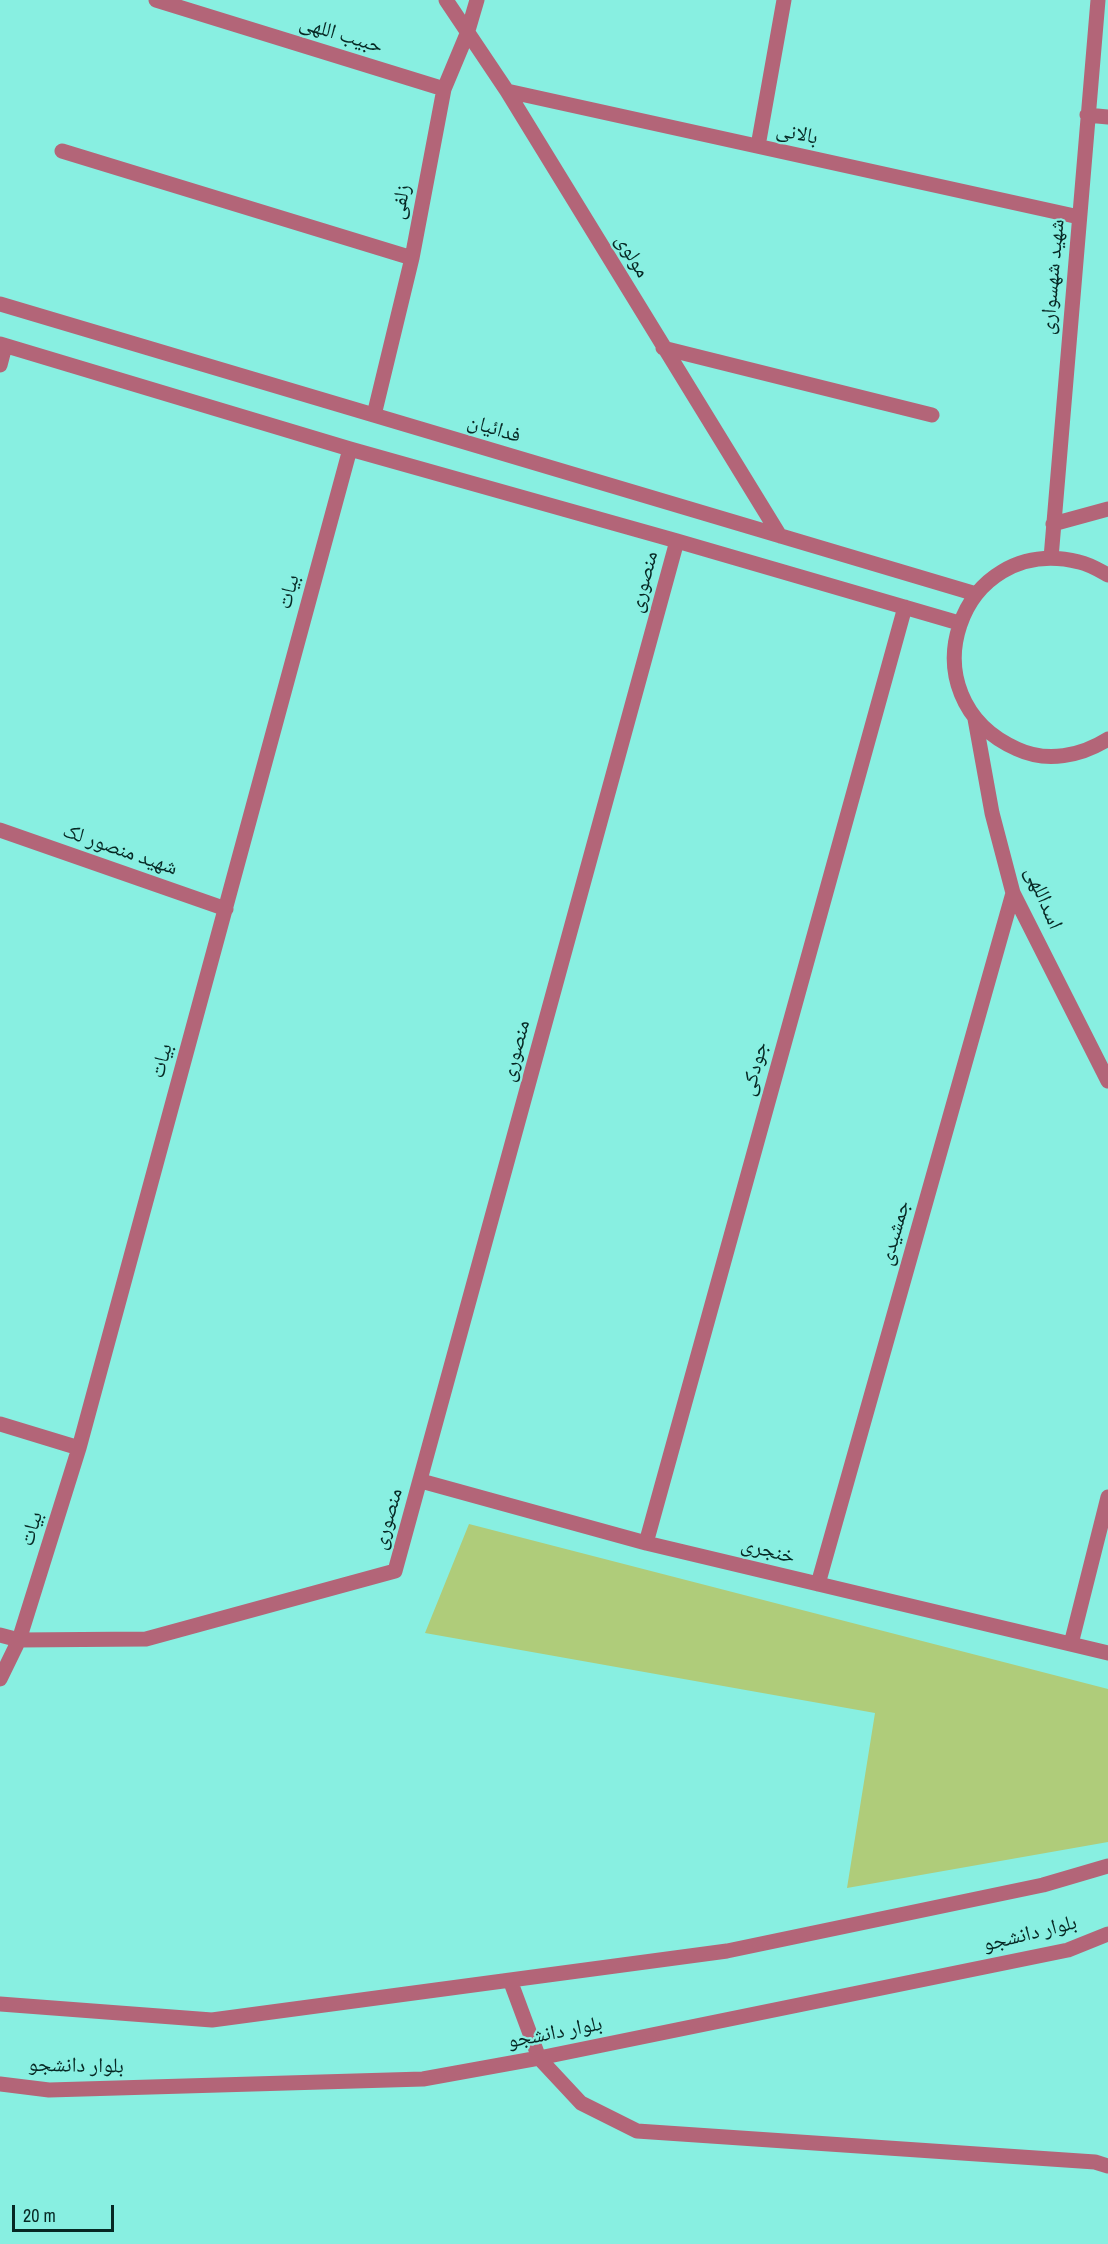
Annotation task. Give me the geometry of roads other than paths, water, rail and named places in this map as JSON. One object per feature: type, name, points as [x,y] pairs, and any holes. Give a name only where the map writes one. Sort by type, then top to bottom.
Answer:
[{"type":"street","name":"حبیب اللهی","points":[[156,0],[444,88]]},
{"type":"street","name":"مولوی","points":[[446,0],[507,91],[780,536]]},
{"type":"street","name":"زلفی","points":[[374,415],[412,258],[444,88],[467,34],[477,0]]},
{"type":"street","points":[[758,146],[784,0]]},
{"type":"street","name":"شهید شهسواری","points":[[1051,558],[1098,0]]},
{"type":"street","name":"بالانی","points":[[507,91],[1079,217]]},
{"type":"street","points":[[1087,115],[1108,117]]},
{"type":"street","points":[[63,151],[412,258]]},
{"type":"street","name":"فدائیان","points":[[0,304],[976,594]]},
{"type":"street","points":[[0,365],[3,345],[350,449],[960,623]]},
{"type":"street","points":[[663,348],[932,415]]},
{"type":"street","name":"بیات","points":[[0,1679],[19,1640],[79,1448],[350,449]]},
{"type":"street","points":[[1053,524],[1108,509]]},
{"type":"street","name":"منصوری","points":[[19,1640],[146,1639],[395,1571],[677,541]]},
{"type":"street","points":[[1108,575],[1080,562],[1051,558],[1023,562],[997,574],[976,594],[960,623],[953,656],[959,690],[975,719],[998,741],[1028,754],[1060,757],[1091,750],[1108,739]]},
{"type":"street","name":"جودکی","points":[[646,1543],[905,607]]},
{"type":"street","name":"اسداللهی","points":[[975,719],[992,813],[1013,893],[1108,1081]]},
{"type":"street","name":"شهید منصور لک","points":[[0,830],[226,909]]},
{"type":"street","name":"جمشیدی","points":[[818,1584],[1013,893]]},
{"type":"street","points":[[0,1424],[79,1448]]},
{"type":"street","name":"خنجری","points":[[421,1481],[646,1543],[1108,1653]]},
{"type":"street","points":[[1071,1644],[1108,1497]]},
{"type":"street","points":[[0,1635],[19,1640]]},
{"type":"street","name":"بلوار دانشجو","points":[[0,2004],[212,2020],[727,1951],[1043,1886],[1108,1866]]},
{"type":"street","name":"بلوار دانشجو","points":[[0,2084],[49,2090],[423,2079],[539,2058],[1068,1950],[1108,1934]]},
{"type":"street","points":[[510,1980],[539,2058],[581,2103],[638,2131],[1083,2161],[1108,2166]]}]
